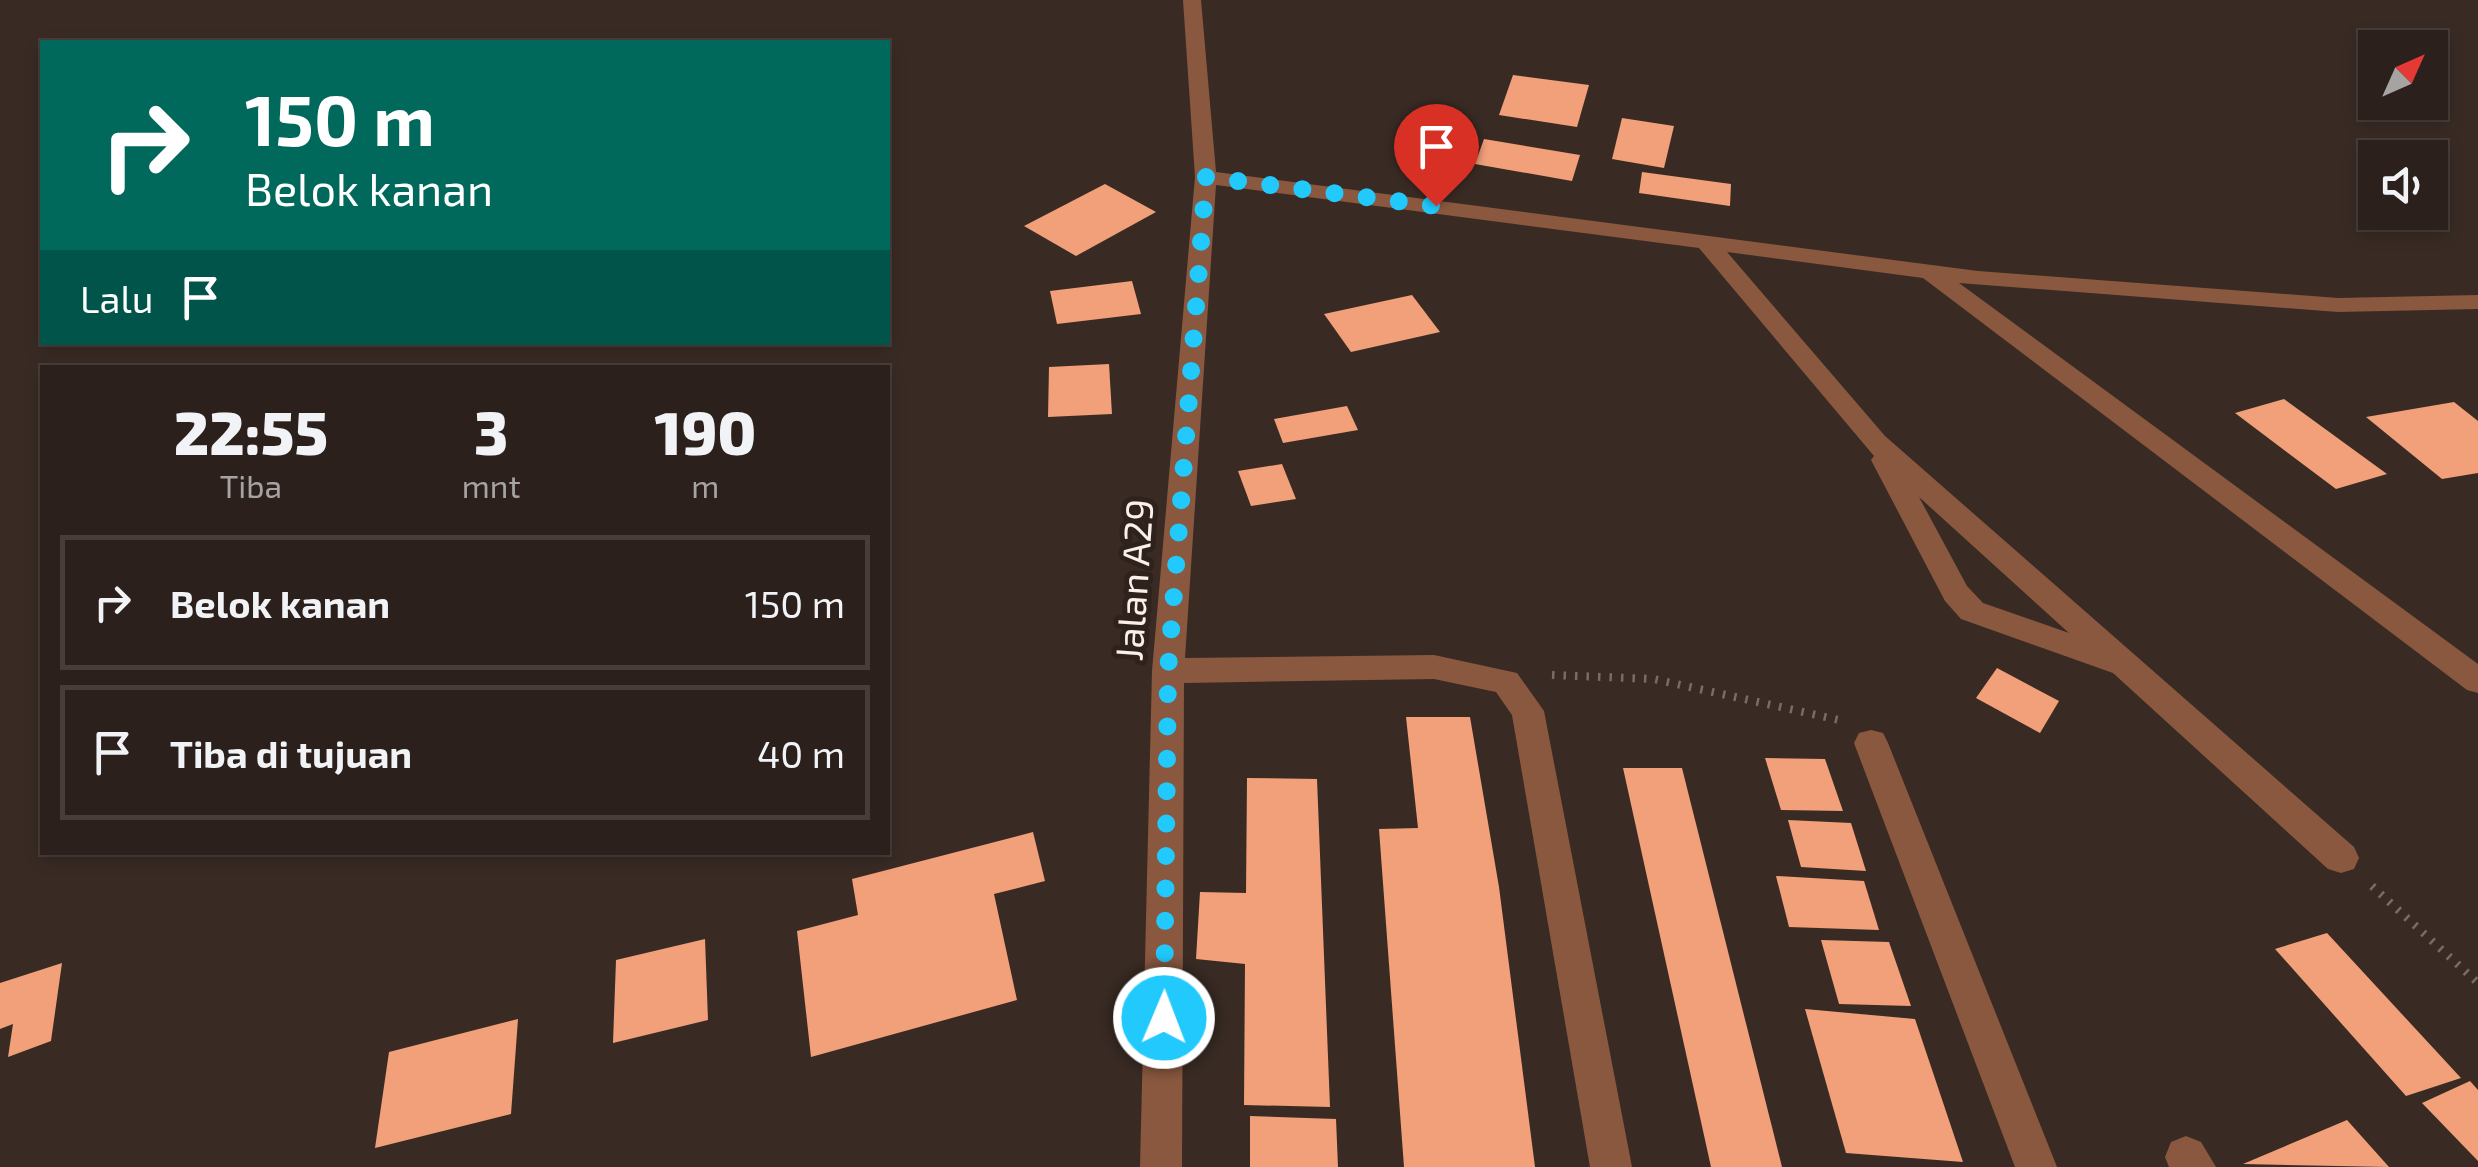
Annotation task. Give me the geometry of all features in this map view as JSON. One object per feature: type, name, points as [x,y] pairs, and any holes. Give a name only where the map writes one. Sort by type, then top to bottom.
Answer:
[{"type":"street","name":"Jalan A29","points":[[1161,1167],[1168,671],[1206,177],[1192,0]]},
{"type":"street","points":[[1206,177],[1930,272],[2338,305],[2478,302]]},
{"type":"street","points":[[1704,240],[1876,442],[2341,858]]},
{"type":"street","points":[[1930,272],[2478,681]]},
{"type":"street","points":[[1876,442],[1956,592],[1972,611],[2125,666]]},
{"type":"street","points":[[1168,671],[1434,667],[1506,682],[1528,711],[1610,1167]]},
{"type":"street","points":[[1870,743],[2036,1167]]},
{"type":"path","points":[[1506,682],[1566,673],[1654,680],[1833,716],[1870,743]]},
{"type":"path","points":[[2341,858],[2478,983]]},
{"type":"building","points":[[1513,75],[1589,85],[1577,127],[1499,115]]},
{"type":"building","points":[[1622,118],[1674,126],[1664,168],[1612,159]]},
{"type":"building","points":[[1484,139],[1580,155],[1572,181],[1475,164]]},
{"type":"building","points":[[1642,172],[1731,184],[1730,206],[1639,193]]},
{"type":"building","points":[[1105,184],[1156,212],[1076,256],[1024,226]]},
{"type":"building","points":[[1132,281],[1141,314],[1057,324],[1050,291]]},
{"type":"building","points":[[1412,295],[1440,332],[1351,352],[1324,314]]},
{"type":"building","points":[[1109,364],[1112,414],[1048,417],[1049,367]]},
{"type":"building","points":[[2284,399],[2387,474],[2336,489],[2235,413]]},
{"type":"building","points":[[2454,402],[2478,421],[2478,473],[2442,479],[2366,417]]},
{"type":"building","points":[[1347,406],[1358,430],[1283,443],[1274,419]]},
{"type":"building","points":[[1282,464],[1296,499],[1251,506],[1238,471]]},
{"type":"building","points":[[1997,668],[2059,701],[2040,733],[1976,698]]},
{"type":"building","points":[[1406,717],[1470,717],[1499,887],[1535,1167],[1404,1167],[1379,829],[1418,828]]},
{"type":"building","points":[[1765,758],[1825,759],[1843,811],[1781,810]]},
{"type":"building","points":[[1623,768],[1682,768],[1782,1167],[1711,1167]]},
{"type":"building","points":[[1247,778],[1317,779],[1330,1107],[1244,1105],[1245,964],[1196,959],[1200,892],[1246,893]]},
{"type":"building","points":[[1788,820],[1851,823],[1866,871],[1801,867]]},
{"type":"building","points":[[1033,832],[1045,881],[994,894],[1017,1000],[811,1057],[797,931],[858,915],[852,879]]},
{"type":"building","points":[[1776,876],[1864,881],[1879,930],[1789,927]]},
{"type":"building","points":[[2327,933],[2461,1078],[2406,1096],[2275,949]]},
{"type":"building","points":[[705,939],[708,1020],[613,1043],[616,960]]},
{"type":"building","points":[[1821,940],[1889,942],[1911,1006],[1839,1004]]},
{"type":"building","points":[[62,963],[51,1041],[8,1057],[13,1024],[0,1029],[0,983]]},
{"type":"building","points":[[1805,1009],[1915,1019],[1963,1162],[1846,1153]]},
{"type":"building","points":[[518,1019],[511,1114],[375,1148],[389,1052]]},
{"type":"building","points":[[2470,1081],[2478,1090],[2478,1161],[2422,1103]]},
{"type":"building","points":[[1250,1116],[1336,1119],[1338,1167],[1250,1167]]},
{"type":"building","points":[[2347,1120],[2389,1167],[2243,1164]]},
{"type":"route","points":[[1164,1018],[1168,671],[1206,177],[1436,206]]}]
